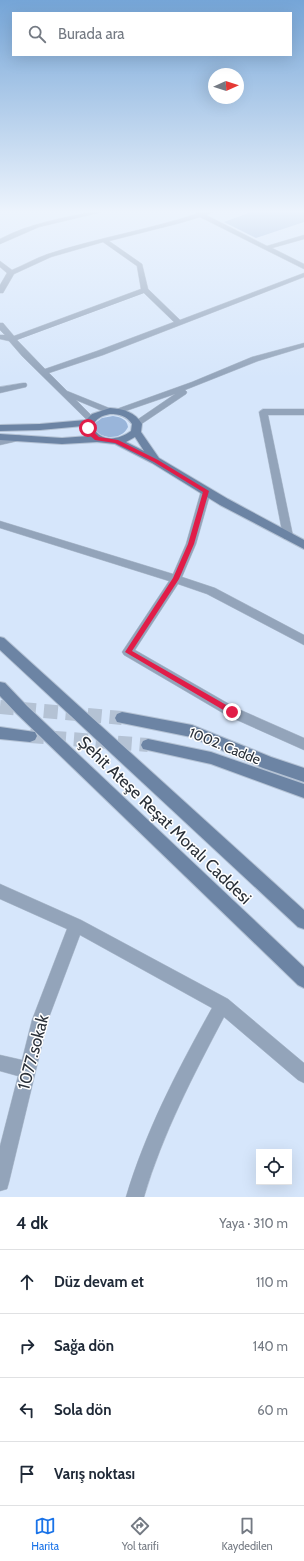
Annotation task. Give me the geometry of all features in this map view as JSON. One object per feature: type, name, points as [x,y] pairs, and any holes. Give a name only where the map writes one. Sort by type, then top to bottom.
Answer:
[{"type":"main road","points":[[0,428],[40,427],[90,421],[96,415],[114,411],[131,416],[136,428],[156,461]]},
{"type":"main road","points":[[90,421],[89,432],[97,439]]},
{"type":"main road","points":[[117,441],[124,439],[136,428]]},
{"type":"main road","points":[[0,437],[62,441],[97,439],[117,441],[156,461],[206,491],[304,545]]},
{"type":"main road","points":[[0,642],[304,922]]},
{"type":"main road","name":"Şehit Ateşe Reşat Moralı Caddesi","points":[[0,687],[28,716],[304,979]]},
{"type":"main road","name":"1002. Cadde","points":[[122,718],[192,731],[268,763],[304,775]]},
{"type":"main road","points":[[0,733],[30,736]]},
{"type":"main road","name":"1002. Cadde","points":[[148,744],[211,758],[304,791]]},
{"type":"street","points":[[4,267],[11,273]]},
{"type":"street","points":[[0,291],[11,273],[25,267]]},
{"type":"street","points":[[140,267],[145,290],[178,322]]},
{"type":"street","points":[[44,372],[100,353],[304,275]]},
{"type":"street","points":[[0,337],[13,340],[145,290]]},
{"type":"street","points":[[0,325],[90,421]]},
{"type":"street","points":[[62,390],[114,411],[195,384],[255,359],[304,345]]},
{"type":"street","points":[[136,428],[195,384]]},
{"type":"street","points":[[0,390],[23,385]]},
{"type":"street","points":[[288,536],[263,412],[304,412]]},
{"type":"street","points":[[0,442],[19,438]]},
{"type":"street","points":[[206,491],[191,544],[176,579],[128,652],[232,712],[304,744]]},
{"type":"street","points":[[0,524],[211,591],[304,640]]},
{"type":"street","points":[[0,891],[76,925],[222,1005],[304,1074]]},
{"type":"street","name":"1077.sokak","points":[[0,1182],[40,1020],[76,925]]},
{"type":"street","points":[[135,1197],[142,1172],[177,1090],[222,1005]]},
{"type":"street","points":[[0,1063],[28,1070]]},
{"type":"shaded area","points":[[113,416],[123,419],[127,424],[128,427],[121,434],[107,437],[98,433],[94,429],[95,423],[102,418]]},
{"type":"tunnel","points":[[0,707],[122,718]]},
{"type":"tunnel","points":[[30,736],[148,745]]},
{"type":"route","points":[[88,428],[92,436],[97,439],[117,441],[156,461],[206,491],[191,544],[176,579],[128,652],[232,712]]}]
